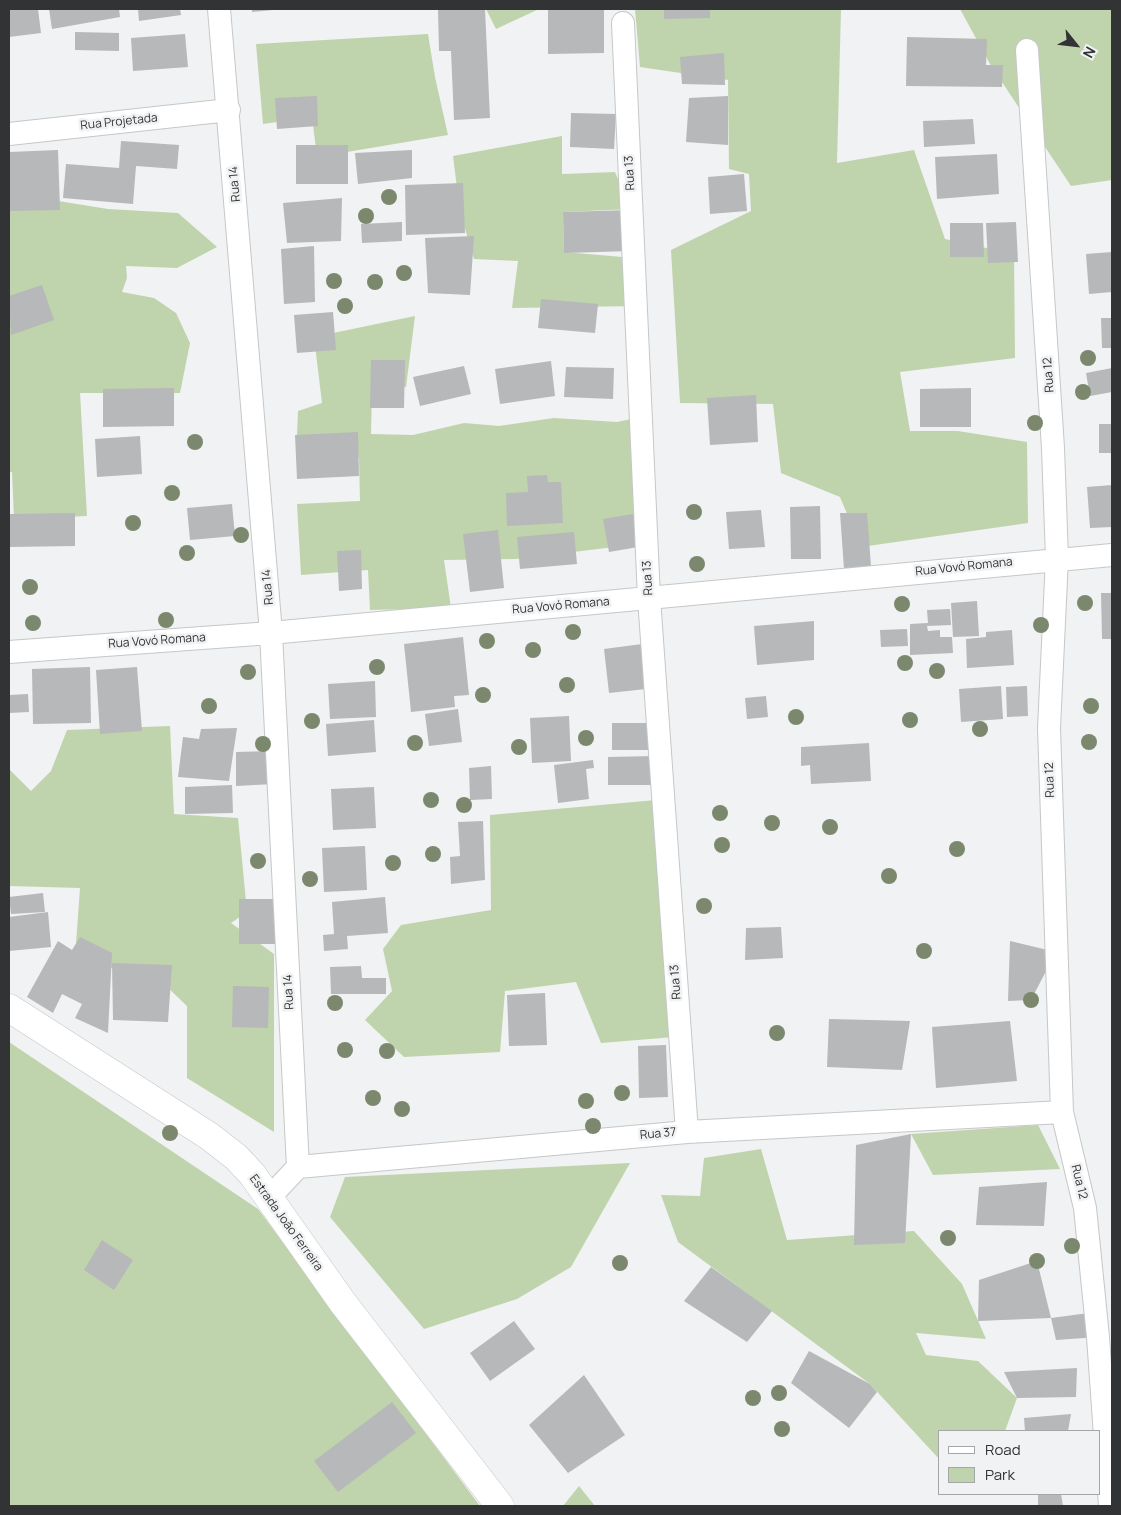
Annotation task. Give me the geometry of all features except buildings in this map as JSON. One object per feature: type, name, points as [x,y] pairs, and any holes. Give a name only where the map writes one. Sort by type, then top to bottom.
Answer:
[{"type":"street","name":"Rua 14","points":[[220,9],[271,632],[298,1167]]},
{"type":"street","name":"Rua 13","points":[[623,23],[649,598],[687,1132]]},
{"type":"street","name":"Rua 12","points":[[1027,50],[1053,448],[1056,558],[1048,728],[1062,1112],[1085,1208],[1104,1322],[1110,1506]]},
{"type":"street","name":"Rua Projetada","points":[[9,134],[229,110]]},
{"type":"street","name":"Rua Vovó Romana","points":[[9,652],[271,632],[649,598],[1056,558],[1112,555]]},
{"type":"street","name":"Estrada João Ferreira","points":[[9,1008],[209,1136],[236,1156],[269,1198],[343,1303],[500,1506]]},
{"type":"street","name":"Rua 37","points":[[298,1167],[687,1132],[1062,1112]]},
{"type":"street","points":[[269,1198],[298,1167]]},
{"type":"green space","points":[[486,9],[539,9],[496,29]]},
{"type":"green space","points":[[635,9],[841,9],[837,163],[914,150],[945,239],[1014,254],[1015,358],[900,372],[910,431],[958,431],[1027,442],[1028,523],[861,547],[840,497],[781,473],[773,404],[680,403],[671,250],[751,211],[749,174],[729,169],[728,80],[640,67]]},
{"type":"green space","points":[[960,9],[1112,9],[1112,180],[1071,186],[990,64]]},
{"type":"green space","points":[[428,34],[448,135],[317,157],[312,117],[263,124],[256,44]]},
{"type":"green space","points":[[562,136],[562,174],[615,172],[631,209],[563,212],[564,252],[634,258],[636,306],[512,308],[518,261],[474,259],[460,212],[453,156]]},
{"type":"green space","points":[[27,196],[108,209],[178,213],[217,247],[177,268],[126,266],[127,278],[122,292],[154,298],[176,313],[190,343],[180,393],[80,393],[87,516],[14,519],[12,472],[9,472],[9,199]]},
{"type":"green space","points":[[415,316],[406,387],[372,387],[371,434],[413,435],[464,423],[499,426],[554,418],[617,422],[641,417],[639,544],[516,559],[444,560],[451,608],[370,610],[368,570],[301,575],[297,504],[360,501],[359,457],[296,460],[298,411],[322,403],[314,337]]},
{"type":"green space","points":[[170,726],[174,814],[238,818],[247,912],[231,923],[274,954],[274,1132],[187,1078],[187,1006],[162,982],[75,958],[80,888],[9,886],[9,769],[31,791],[51,771],[67,730]]},
{"type":"green space","points":[[656,800],[674,1037],[601,1043],[576,982],[505,991],[500,1052],[404,1057],[365,1020],[392,991],[383,949],[401,925],[491,910],[490,815]]},
{"type":"green space","points":[[9,1042],[258,1209],[480,1506],[9,1506]]},
{"type":"green space","points":[[1038,1125],[1060,1169],[933,1175],[911,1134]]},
{"type":"green space","points":[[761,1149],[787,1240],[914,1231],[962,1284],[986,1339],[916,1333],[926,1355],[978,1361],[1017,1398],[1005,1430],[938,1430],[938,1458],[870,1384],[678,1242],[661,1195],[700,1196],[704,1158]]},
{"type":"green space","points":[[630,1163],[571,1267],[517,1299],[424,1329],[330,1217],[345,1177]]},
{"type":"green space","points":[[579,1486],[595,1506],[563,1506]]}]
